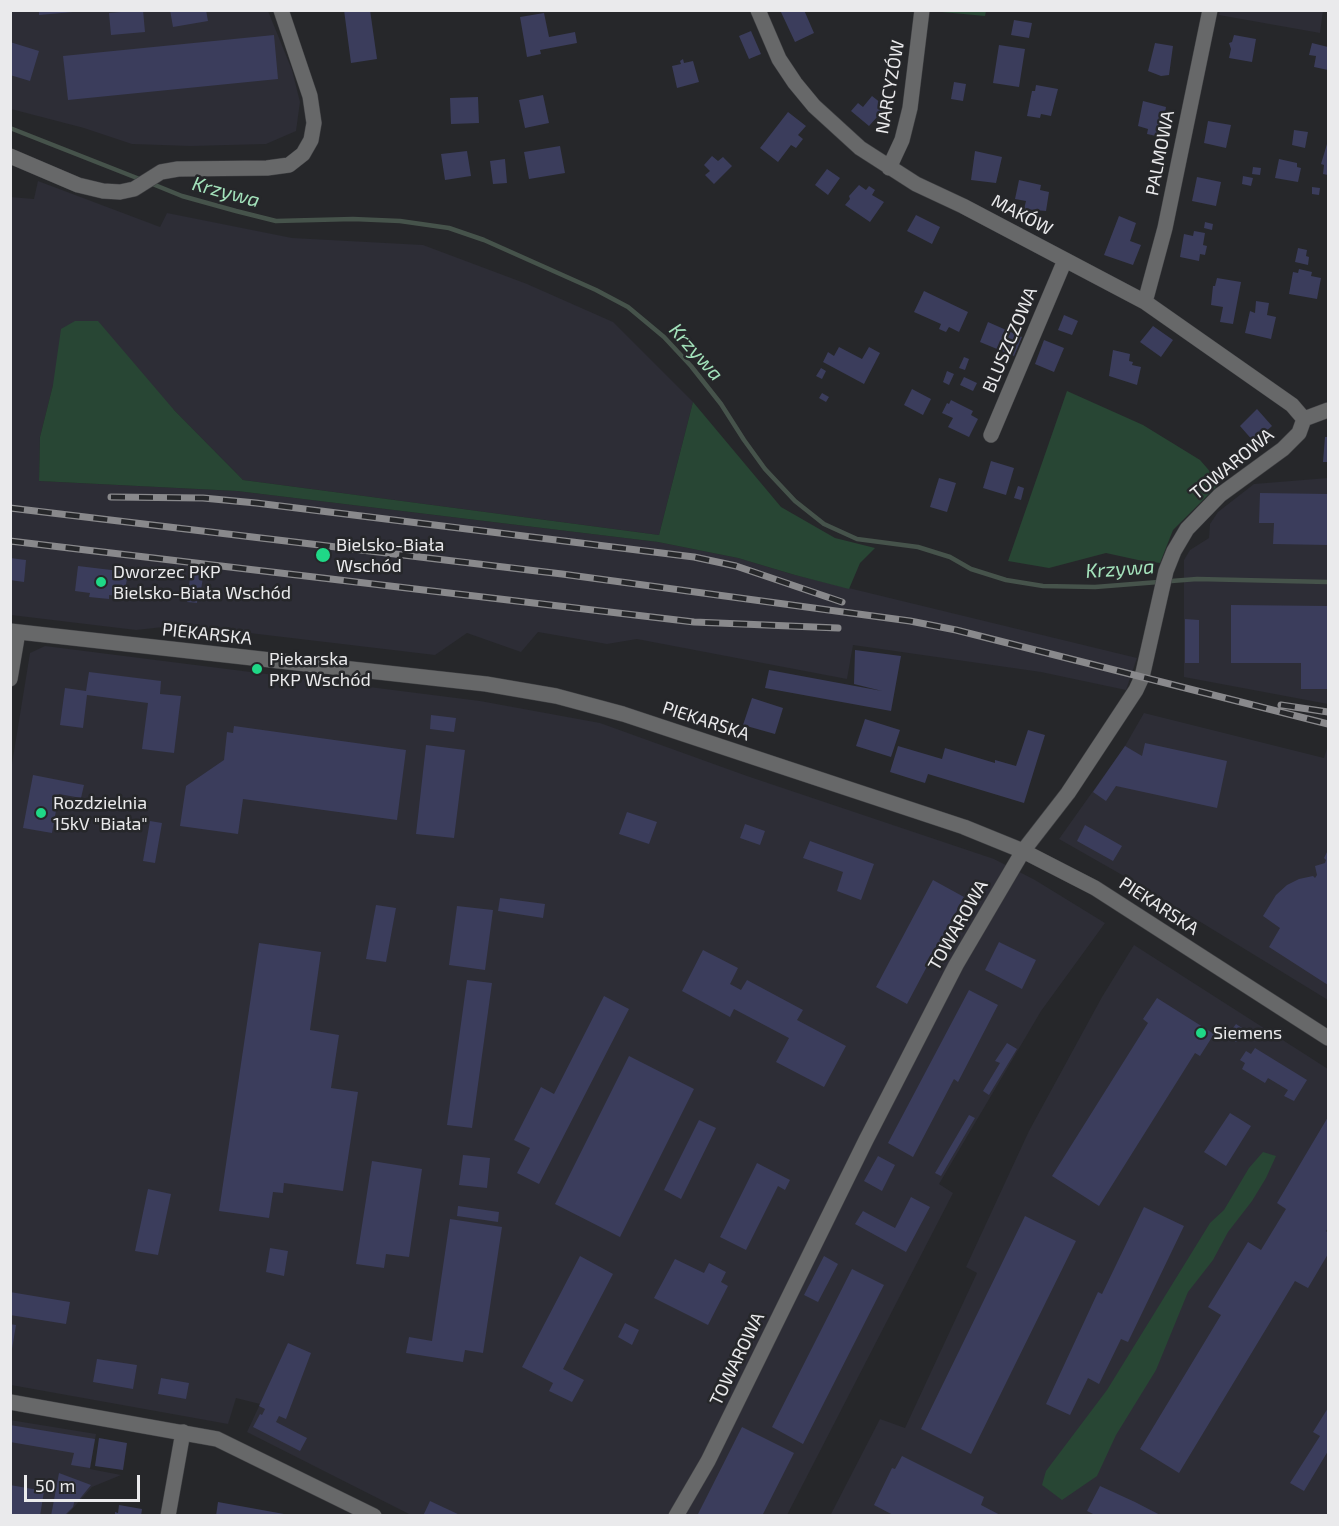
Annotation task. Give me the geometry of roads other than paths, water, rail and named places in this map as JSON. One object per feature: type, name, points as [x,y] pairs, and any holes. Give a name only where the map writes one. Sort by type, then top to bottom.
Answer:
[{"type":"street","points":[[10,156],[78,185],[103,191],[120,192],[134,189],[161,172],[177,169],[267,168],[289,165],[303,154],[311,140],[314,123],[308,88],[281,10]]},
{"type":"street","name":"MAKÓW","points":[[758,10],[779,59],[814,106],[860,148],[916,184],[963,206],[1144,302],[1292,405],[1304,419]]},
{"type":"street","name":"NARCYZÓW","points":[[889,168],[902,140],[910,108],[922,10]]},
{"type":"street","name":"PALMOWA","points":[[1144,302],[1165,228],[1210,10]]},
{"type":"street","name":"BLUSZCZOWA","points":[[991,435],[1065,260]]},
{"type":"street","points":[[1304,419],[1329,410]]},
{"type":"street","name":"TOWAROWA","points":[[676,1515],[708,1461],[951,975],[1023,851],[1068,793],[1136,690],[1142,677],[1166,571],[1187,528],[1220,495],[1283,449],[1299,433],[1304,419]]},
{"type":"street","points":[[10,679],[14,631]]},
{"type":"street","name":"PIEKARSKA","points":[[14,631],[486,684],[556,696],[623,714],[964,827],[1023,851],[1095,888],[1329,1038]]},
{"type":"street","points":[[10,1402],[218,1439],[374,1515]]},
{"type":"street","points":[[168,1515],[183,1432]]},
{"type":"waterway","name":"Krzywa","points":[[10,128],[142,180]]},
{"type":"waterway","name":"Krzywa","points":[[150,183],[182,196],[276,221],[353,219],[400,221],[449,228],[484,240],[596,290],[628,307],[664,337],[721,404],[765,469],[795,501],[824,524],[857,539],[918,547],[950,557],[971,569],[1006,580],[1043,586],[1095,587],[1197,579],[1328,582]]},
{"type":"railway","points":[[111,497],[203,498],[256,503],[694,557],[736,566],[842,602]]},
{"type":"railway","points":[[10,508],[562,574],[910,621],[956,630],[1328,724]]},
{"type":"railway","points":[[10,541],[694,622],[838,628]]},
{"type":"railway","points":[[1281,705],[1328,712]]},
{"type":"place","name":"Bielsko-Biała Wschód","points":[[323,555]]},
{"type":"place","name":"Dworzec PKP Bielsko-Biała Wschód","points":[[101,582]]},
{"type":"place","name":"Piekarska PKP Wschód","points":[[257,669]]},
{"type":"place","name":"Rozdzielnia 15kV \"Biała\"","points":[[41,813]]},
{"type":"place","name":"Siemens","points":[[1201,1033]]}]
